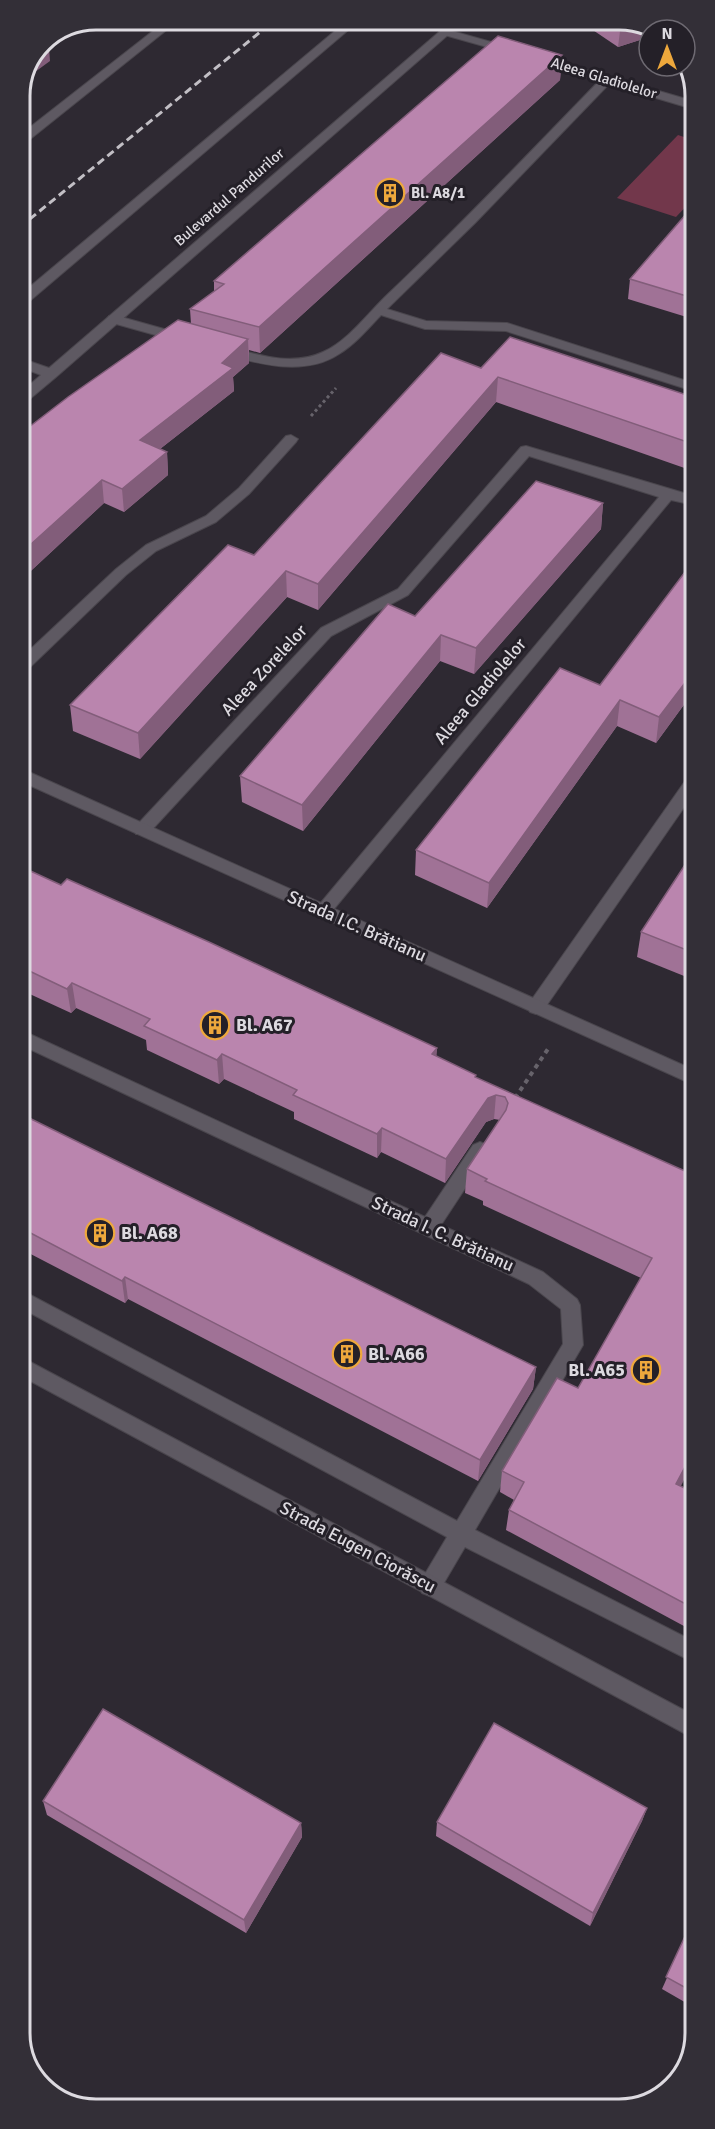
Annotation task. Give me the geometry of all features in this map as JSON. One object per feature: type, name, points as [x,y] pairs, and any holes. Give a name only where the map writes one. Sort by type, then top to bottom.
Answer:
[{"type":"street","points":[[30,133],[160,30]]},
{"type":"street","points":[[30,294],[342,30]]},
{"type":"street","name":"Bulevardul Pandurilor","points":[[30,392],[447,30]]},
{"type":"street","name":"Aleea Gladiolelor","points":[[445,32],[685,102]]},
{"type":"street","points":[[217,348],[270,362],[302,362],[328,355],[341,346],[378,310],[608,78]]},
{"type":"street","points":[[378,310],[425,325],[507,327],[685,384]]},
{"type":"street","points":[[114,319],[194,342]]},
{"type":"street","points":[[30,366],[51,374]]},
{"type":"street","points":[[30,658],[121,572],[151,548],[212,519],[244,491],[291,439]]},
{"type":"street","name":"Aleea Zorelelor","points":[[142,830],[326,632],[403,592],[526,450],[668,495]]},
{"type":"street","points":[[668,495],[685,499]]},
{"type":"street","name":"Aleea Gladiolelor","points":[[323,911],[668,495]]},
{"type":"street","name":"Strada I.C. Brătianu","points":[[30,779],[685,1074]]},
{"type":"street","points":[[536,1007],[685,794]]},
{"type":"street","name":"Strada I. C. Brătianu","points":[[30,1041],[536,1278],[570,1305],[573,1345],[430,1586]]},
{"type":"street","points":[[429,1227],[495,1128]]},
{"type":"street","points":[[30,1303],[460,1534],[685,1648]]},
{"type":"street","name":"Strada Eugen Ciorăscu","points":[[30,1371],[685,1723]]},
{"type":"path","points":[[291,439],[338,387],[328,355]]},
{"type":"path","points":[[495,1128],[567,1021]]},
{"type":"shaded area","points":[[678,135],[685,137],[685,207],[676,217],[617,198]]},
{"type":"building","name":"Bl. A8/1","points":[[498,36],[562,55],[259,327],[190,309],[224,284],[214,281]]},
{"type":"building","points":[[685,215],[685,296],[630,279]]},
{"type":"building","points":[[178,320],[248,339],[222,363],[233,368],[140,440],[167,452],[122,489],[102,480],[30,545],[30,426]]},
{"type":"building","points":[[510,337],[685,394],[685,441],[498,377],[318,584],[286,571],[138,733],[70,705],[228,545],[254,555],[441,353],[481,368]]},
{"type":"building","points":[[536,481],[603,503],[476,648],[441,635],[302,805],[240,776],[388,604],[415,616]]},
{"type":"building","points":[[685,572],[685,683],[659,717],[620,700],[489,883],[416,850],[560,668],[600,685]]},
{"type":"building","points":[[685,865],[685,949],[641,932]]},
{"type":"building","points":[[30,871],[61,885],[67,879],[209,942],[437,1048],[432,1054],[476,1075],[475,1077],[685,1171],[685,1467],[676,1484],[685,1488],[685,1604],[509,1510],[524,1482],[502,1471],[557,1378],[578,1388],[652,1258],[485,1181],[487,1179],[467,1169],[506,1110],[508,1103],[505,1097],[496,1095],[488,1098],[446,1159],[382,1128],[377,1134],[293,1095],[297,1090],[222,1054],[217,1060],[144,1026],[150,1019],[72,983],[67,989],[30,971]]},
{"type":"building","points":[[30,1118],[536,1367],[480,1460],[125,1277],[122,1281],[30,1233]]},
{"type":"building","points":[[103,1709],[301,1823],[244,1920],[43,1801]]},
{"type":"building","points":[[494,1723],[647,1808],[593,1913],[437,1822]]},
{"type":"building","points":[[685,1936],[685,1987],[666,1977]]},
{"type":"railway","points":[[30,219],[263,30]]},
{"type":"place","name":"Bl. A8/1","points":[[390,193]]},
{"type":"place","name":"Bl. A67","points":[[215,1025]]},
{"type":"place","name":"Bl. A68","points":[[100,1233]]},
{"type":"place","name":"Bl. A66","points":[[347,1354]]},
{"type":"place","name":"Bl. A65","points":[[646,1370]]}]
